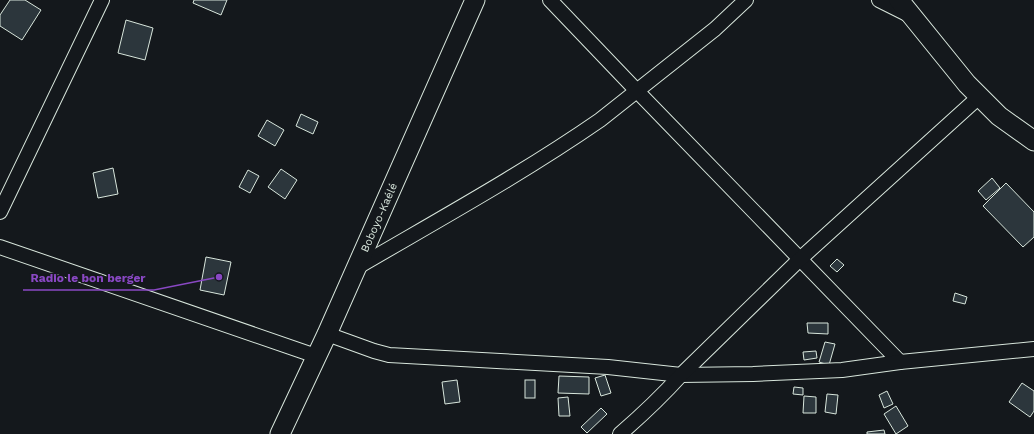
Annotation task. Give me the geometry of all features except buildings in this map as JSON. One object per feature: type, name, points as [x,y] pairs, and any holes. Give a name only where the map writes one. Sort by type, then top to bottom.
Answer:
[{"type":"main road","name":"Boboyo-Kaélé","points":[[280,434],[327,334],[475,0]]},
{"type":"main road","points":[[899,0],[967,84],[999,116],[1034,141]]},
{"type":"street","points":[[0,212],[102,0]]},
{"type":"street","points":[[550,0],[900,362]]},
{"type":"street","points":[[356,268],[522,172],[600,120],[716,29],[746,0]]},
{"type":"street","points":[[879,0],[912,16]]},
{"type":"street","points":[[620,434],[666,392],[681,375],[800,259],[980,96]]},
{"type":"street","points":[[0,247],[316,356]]},
{"type":"street","points":[[327,334],[374,351],[389,354],[608,367],[681,375],[753,374],[842,370],[900,362],[1034,349]]},
{"type":"place","name":"Radio le bon berger","points":[[219,277]]}]
